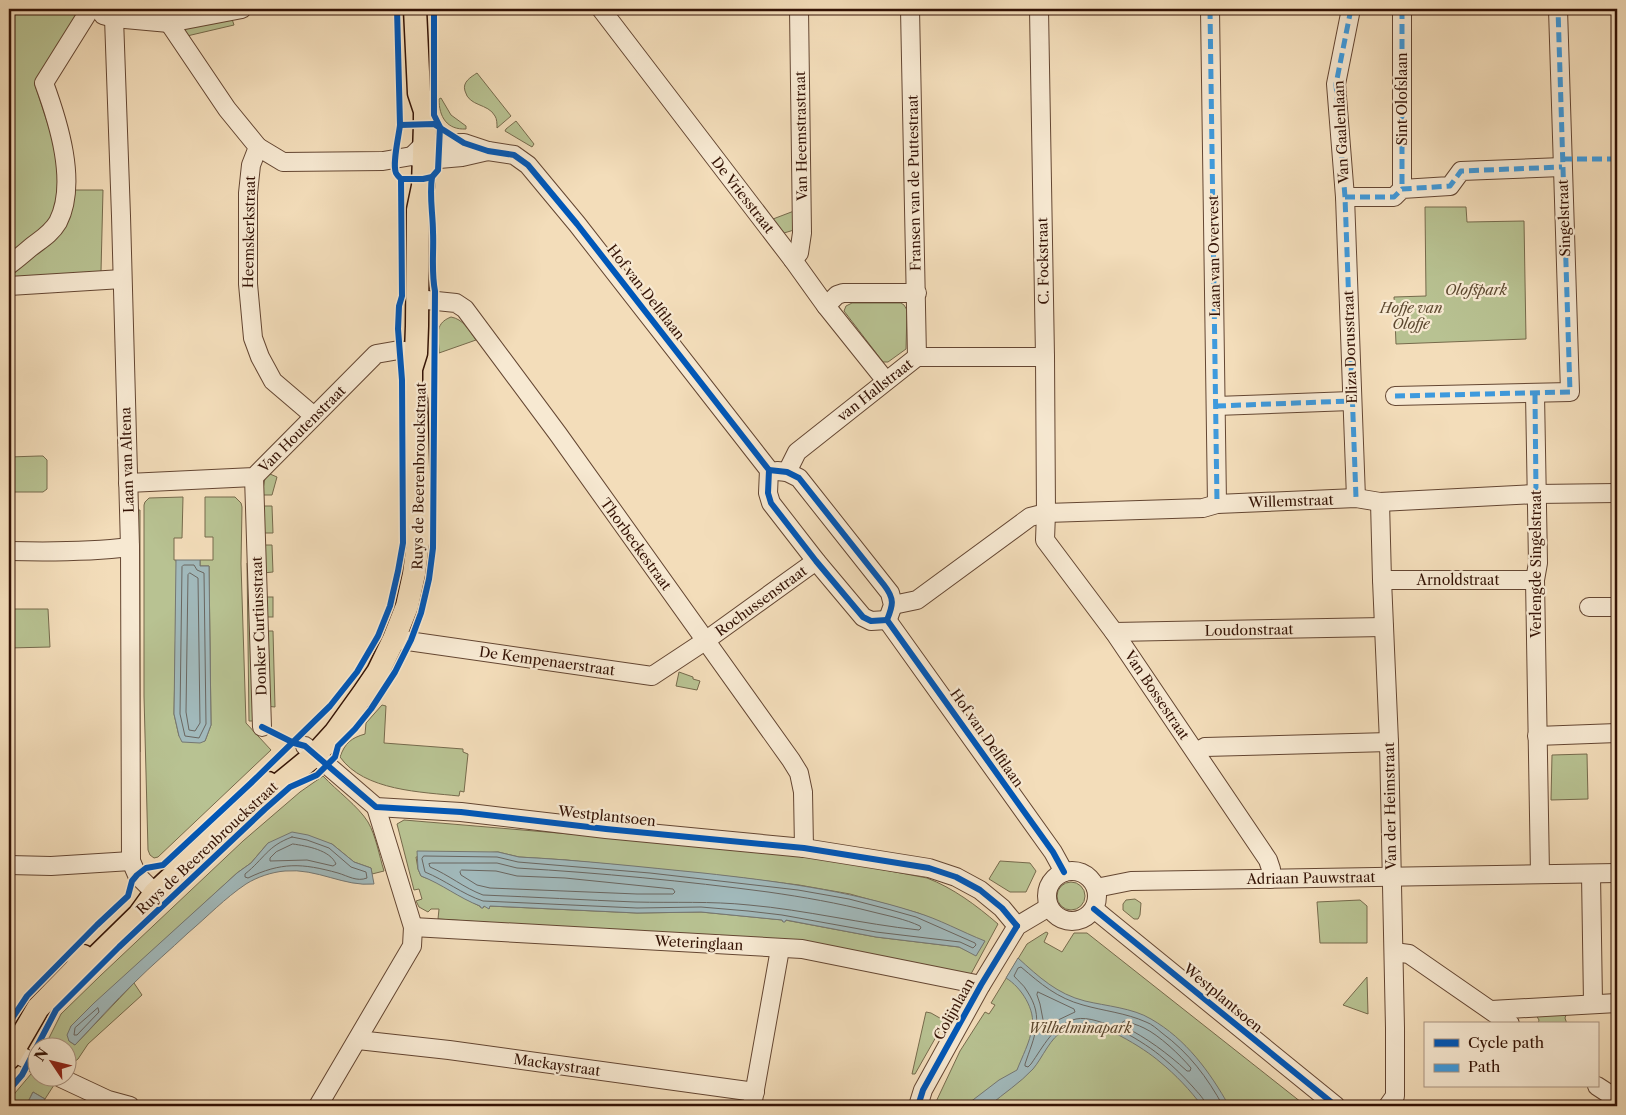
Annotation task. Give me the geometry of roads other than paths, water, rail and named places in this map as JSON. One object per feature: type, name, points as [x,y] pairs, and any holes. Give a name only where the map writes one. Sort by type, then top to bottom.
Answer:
[{"type":"main road","name":"Ruys de Beerenbrouckstraat","points":[[10,1054],[38,1008],[76,969],[84,954],[132,907],[155,894],[259,796],[276,787],[310,750],[335,733],[378,672],[407,606],[418,543],[416,400],[423,379],[416,353],[418,210],[422,195],[420,153],[425,111],[419,93],[415,9]]},
{"type":"street","points":[[9,265],[48,236],[58,222],[65,197],[65,156],[58,121],[44,83],[88,10],[114,18],[169,23],[242,9]]},
{"type":"street","name":"De Vriesstraat","points":[[601,9],[826,306],[886,381]]},
{"type":"street","name":"Van Heemstrastraat","points":[[793,260],[799,253],[802,234],[799,9]]},
{"type":"street","name":"Fransen van de Puttestraat","points":[[910,9],[918,357]]},
{"type":"street","name":"C. Fockstraat","points":[[1039,9],[1046,513]]},
{"type":"street","name":"Laan van Overvest","points":[[1210,9],[1217,504]]},
{"type":"street","name":"Van Gaalenlaan","points":[[1345,197],[1336,84],[1351,9]]},
{"type":"street","name":"Sint Olofslaan","points":[[1402,9],[1402,189]]},
{"type":"street","name":"Singelstraat","points":[[1535,394],[1570,392],[1558,9]]},
{"type":"street","name":"Laan van Altena","points":[[114,18],[130,547],[131,861]]},
{"type":"street","points":[[169,23],[224,104],[258,146],[283,162],[383,161],[420,153]]},
{"type":"street","name":"Heemskerkstraat","points":[[258,146],[250,165],[248,193],[248,284],[253,338],[260,357],[273,380],[314,416]]},
{"type":"street","name":"Hof van Delftlaan","points":[[420,153],[462,157],[488,151],[514,155],[528,165],[577,224],[769,470]]},
{"type":"street","points":[[1345,197],[1394,197],[1402,189],[1450,186],[1461,171],[1562,167]]},
{"type":"street","name":"Eliza Dorusstraat","points":[[1345,197],[1356,498]]},
{"type":"street","points":[[9,286],[122,279]]},
{"type":"street","points":[[826,306],[837,295],[843,293],[917,293]]},
{"type":"street","name":"Thorbeckestraat","points":[[417,300],[456,303],[465,308],[706,641],[799,773],[802,792],[804,848]]},
{"type":"street","name":"Van Houtenstraat","points":[[128,483],[254,477],[376,354],[399,350],[416,353]]},
{"type":"street","name":"van Hallstraat","points":[[787,472],[797,452],[918,357],[1045,357]]},
{"type":"street","points":[[1395,396],[1535,394]]},
{"type":"street","name":"Verlengde Singelstraat","points":[[1535,394],[1538,563],[1534,580],[1540,874]]},
{"type":"street","points":[[1216,406],[1351,400]]},
{"type":"street","points":[[787,472],[769,470],[768,493],[771,502],[862,617],[871,621],[890,613]]},
{"type":"street","name":"Hof van Delftlaan","points":[[787,472],[799,478],[890,593],[890,613],[1047,844],[1064,872]]},
{"type":"street","name":"Donker Curtiusstraat","points":[[254,477],[262,728]]},
{"type":"street","name":"Willemstraat","points":[[890,613],[917,600],[1030,517],[1046,513],[1203,508],[1217,504],[1356,498],[1380,502],[1536,494],[1617,493]]},
{"type":"street","name":"Van der Heimstraat","points":[[1380,502],[1389,742],[1396,1096],[1388,1106]]},
{"type":"street","name":"Van Bossestraat","points":[[1046,513],[1045,540],[1114,632],[1268,860],[1271,870],[1270,879]]},
{"type":"street","points":[[9,551],[56,552],[130,547]]},
{"type":"street","name":"Rochussenstraat","points":[[706,641],[816,561]]},
{"type":"street","name":"Arnoldstraat","points":[[1382,580],[1534,580]]},
{"type":"street","points":[[1589,607],[1617,607]]},
{"type":"street","name":"Loudonstraat","points":[[1114,632],[1384,627]]},
{"type":"street","name":"De Kempenaerstraat","points":[[394,639],[652,676],[706,641]]},
{"type":"street","points":[[1537,736],[1617,733]]},
{"type":"street","points":[[1196,752],[1206,747],[1389,742]]},
{"type":"street","points":[[310,750],[376,807],[413,927],[412,946],[318,1106]]},
{"type":"street","name":"Westplantsoen","points":[[376,807],[462,812],[606,829],[804,848],[929,868],[956,876],[980,890],[1002,908],[1017,926]]},
{"type":"street","points":[[9,865],[51,866],[131,861],[137,875],[155,894]]},
{"type":"street","points":[[1064,872],[1083,873],[1096,888],[1097,895],[1094,909],[1082,919],[1067,921],[1059,918],[1049,906],[1047,900],[1049,886],[1057,875],[1064,872]]},
{"type":"street","name":"Adriaan Pauwstraat","points":[[1096,888],[1131,881],[1617,873]]},
{"type":"street","points":[[1591,874],[1594,1003]]},
{"type":"street","points":[[1017,926],[1049,906]]},
{"type":"street","name":"Westplantsoen","points":[[1094,909],[1336,1106]]},
{"type":"street","name":"Colijnlaan","points":[[918,1106],[923,1090],[985,978],[1017,926]]},
{"type":"street","name":"Weteringlaan","points":[[413,927],[802,949],[985,978]]},
{"type":"street","points":[[754,1099],[780,949]]},
{"type":"street","points":[[1394,952],[1409,954],[1507,1022]]},
{"type":"street","points":[[1491,1010],[1617,1003]]},
{"type":"street","name":"Mackaystraat","points":[[358,1040],[449,1050],[754,1099]]},
{"type":"street","points":[[10,1054],[28,1061]]},
{"type":"street","points":[[78,1086],[108,1100],[124,1105]]},
{"type":"street","points":[[1598,1087],[1617,1099]]},
{"type":"water","points":[[176,560],[200,560],[200,566],[209,566],[211,725],[205,741],[200,743],[182,742],[174,714]]},
{"type":"water","points":[[292,832],[308,835],[332,844],[354,862],[371,868],[374,884],[352,883],[297,871],[275,872],[250,881],[223,901],[148,970],[78,1042],[78,1038],[68,1038],[67,1035],[71,1026],[94,1003],[237,873],[251,863],[268,843]]},
{"type":"water","points":[[417,851],[498,852],[519,857],[703,873],[810,887],[889,904],[915,912],[985,941],[976,956],[959,947],[876,937],[786,920],[783,922],[782,920],[701,912],[637,913],[490,906],[489,909],[484,906],[481,908],[421,876],[418,869]]},
{"type":"water","points":[[1018,958],[1041,978],[1066,994],[1085,1001],[1136,1012],[1164,1027],[1196,1057],[1214,1081],[1229,1106],[1202,1106],[1188,1088],[1153,1056],[1121,1036],[1097,1026],[1078,1024],[1059,1033],[1033,1069],[989,1106],[965,1106],[999,1080],[1017,1070],[1028,1044],[1033,1021],[1032,1014],[1022,993],[1006,978]]},
{"type":"water","points":[[33,1092],[45,1099],[42,1106],[26,1106]]},
{"type":"park label","name":"Olofspark","points":[[1476,290]]},
{"type":"park label","name":"Hofje van Olofje","points":[[1411,316]]},
{"type":"park label","name":"Wilhelminapark","points":[[1080,1028]]}]
